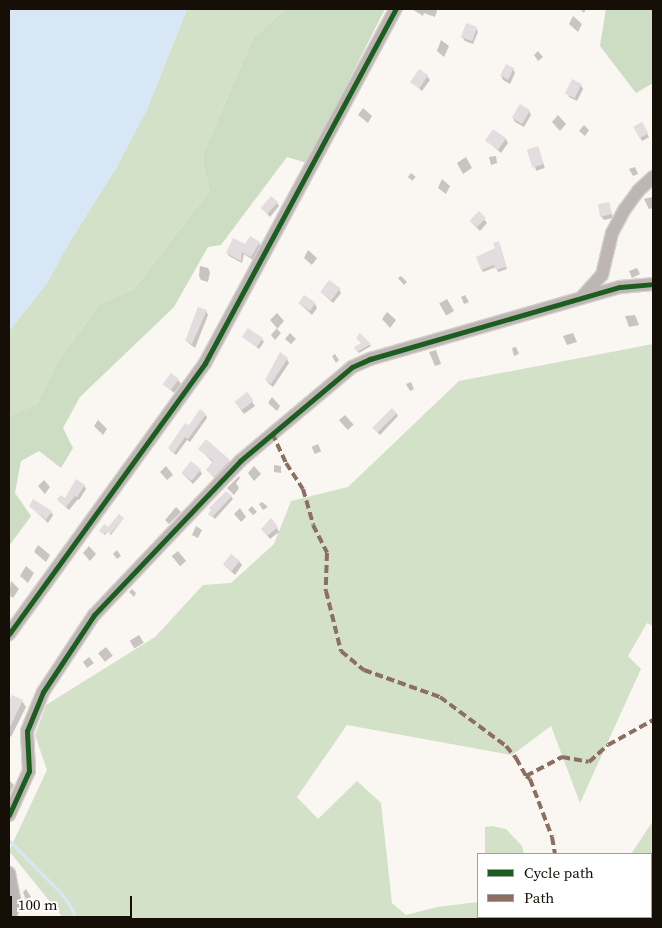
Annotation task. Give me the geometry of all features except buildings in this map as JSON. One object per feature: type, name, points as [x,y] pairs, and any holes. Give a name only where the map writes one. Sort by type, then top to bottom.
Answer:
[{"type":"street","points":[[9,634],[204,363],[396,9]]},
{"type":"street","points":[[581,298],[602,275],[612,233],[625,209],[638,190],[653,177]]},
{"type":"street","points":[[9,815],[29,771],[27,731],[43,692],[94,615],[240,461],[352,367],[370,359],[620,287],[653,284]]},
{"type":"street","points":[[9,873],[14,903],[10,919]]},
{"type":"green space","points":[[187,9],[286,9],[253,38],[202,156],[209,191],[134,289],[100,304],[57,362],[37,404],[9,416],[9,331],[47,283],[70,241],[116,168],[147,109]]},
{"type":"green space","points":[[286,9],[385,9],[307,163],[287,157],[221,245],[208,247],[174,307],[80,397],[63,428],[73,448],[61,468],[39,451],[21,461],[15,493],[31,516],[9,546],[9,416],[37,404],[57,362],[100,304],[134,289],[209,191],[202,156],[253,38]]},
{"type":"green space","points":[[606,9],[653,9],[653,83],[636,93],[600,46]]},
{"type":"green space","points":[[653,344],[653,626],[647,623],[628,656],[641,669],[580,803],[551,726],[512,755],[347,725],[297,797],[318,819],[357,781],[381,803],[392,903],[406,915],[437,907],[477,902],[477,918],[652,918],[652,853],[632,853],[653,821],[653,919],[64,919],[9,851],[47,770],[35,735],[46,705],[155,637],[203,585],[231,583],[274,544],[291,501],[348,487],[459,381]]},
{"type":"green space","points":[[492,826],[506,829],[522,846],[524,853],[485,853],[485,827]]},
{"type":"water","points":[[9,9],[187,9],[147,109],[116,168],[70,241],[47,283],[9,331]]},
{"type":"waterway","points":[[9,840],[64,896],[73,910],[76,919]]},
{"type":"marked path","points":[[272,433],[286,463],[303,489],[313,525],[327,553],[326,591],[341,651],[364,670],[440,697],[506,746],[530,779],[552,837],[555,853]]},
{"type":"marked path","points":[[526,776],[562,757],[589,762],[608,745],[653,720]]},
{"type":"cycle path","points":[[9,634],[205,363],[396,9]]},
{"type":"cycle path","points":[[9,815],[29,771],[27,731],[43,692],[94,615],[240,461],[352,367],[370,359],[620,287],[653,284]]}]
